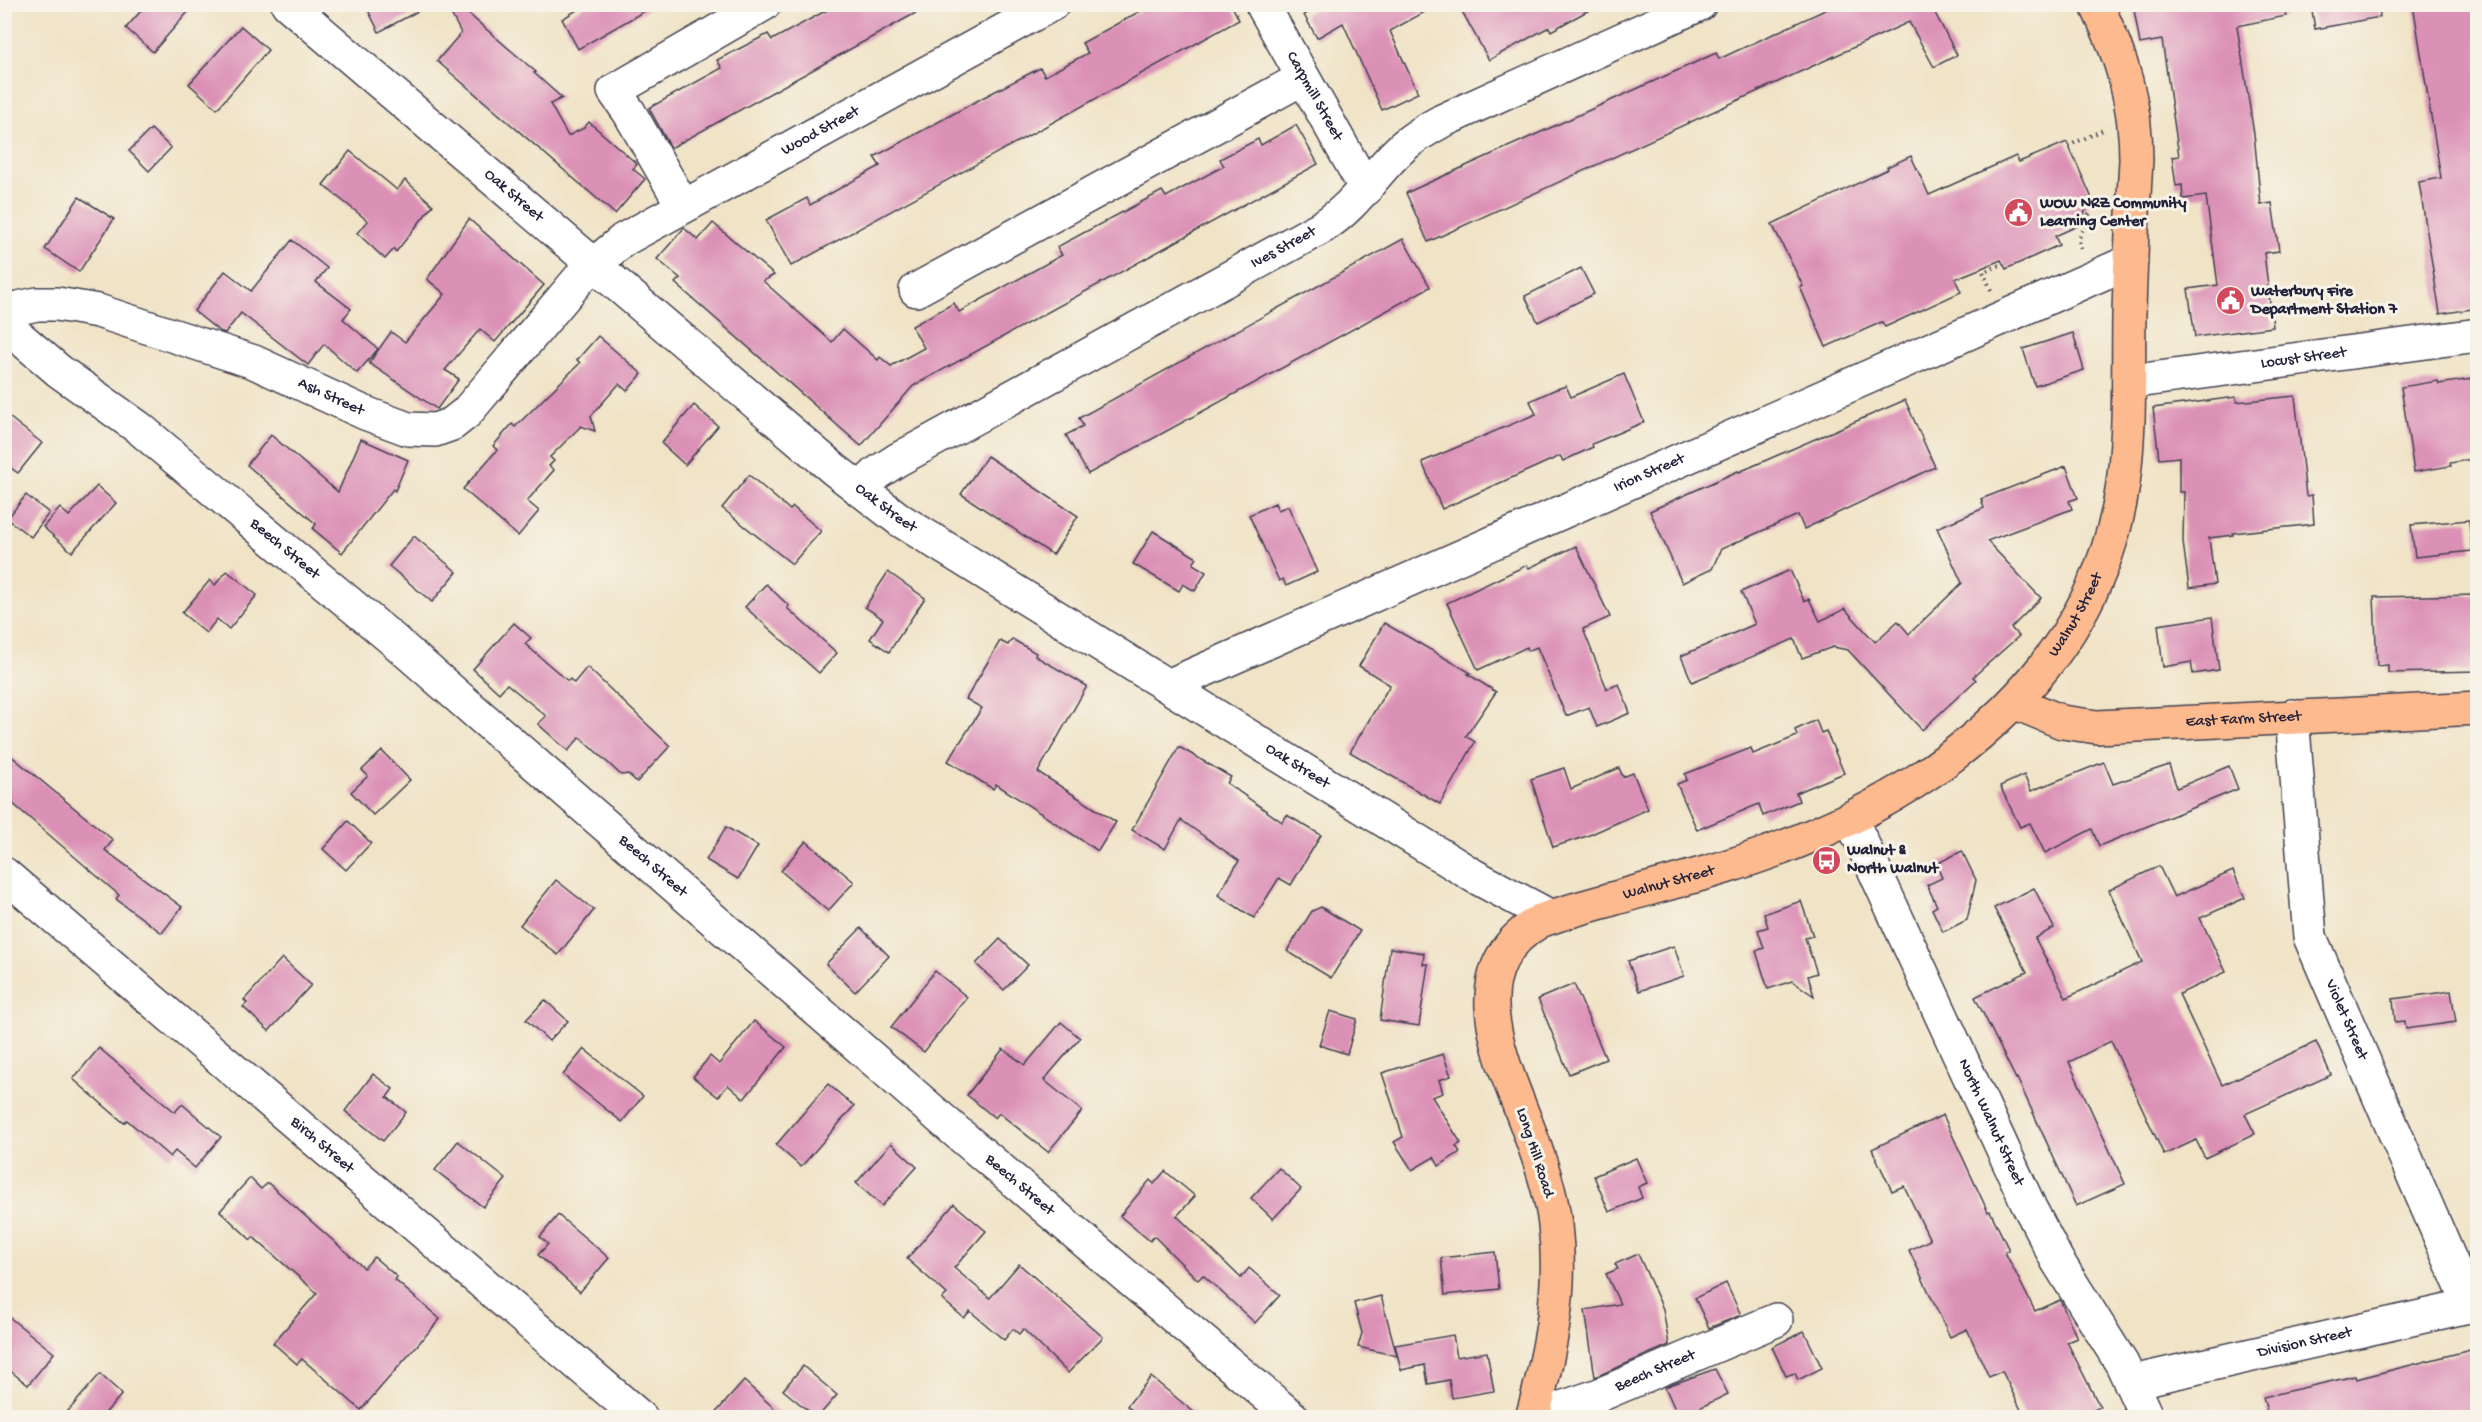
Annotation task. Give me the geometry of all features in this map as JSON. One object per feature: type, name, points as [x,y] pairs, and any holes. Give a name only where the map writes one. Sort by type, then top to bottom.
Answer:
[{"type":"main road","name":"Walnut Street","points":[[1551,916],[1761,855],[1851,819],[1901,792],[1936,769],[1986,729],[2014,702],[2067,634],[2088,599],[2108,548],[2123,478],[2129,382],[2136,131],[2133,107],[2118,55],[2097,4]]},
{"type":"main road","name":"East Farm Street","points":[[2014,702],[2062,722],[2097,727],[2478,708]]},
{"type":"main road","name":"Long Hill Road","points":[[1532,1417],[1547,1362],[1555,1316],[1557,1265],[1555,1222],[1539,1162],[1501,1058],[1490,1003],[1496,973],[1515,939],[1526,929],[1551,916]]},
{"type":"street","name":"Oak Street","points":[[288,4],[860,490],[930,540],[1474,876],[1551,916]]},
{"type":"street","points":[[683,206],[629,112],[614,91],[764,4]]},
{"type":"street","name":"Wood Street","points":[[593,265],[637,230],[1052,4]]},
{"type":"street","name":"Carpmill Street","points":[[1262,4],[1366,189]]},
{"type":"street","name":"Ives Street","points":[[860,490],[877,473],[897,460],[1322,227],[1345,212],[1405,145],[1442,121],[1700,4]]},
{"type":"street","points":[[916,290],[1303,78]]},
{"type":"street","name":"Irion Street","points":[[1168,686],[2131,261]]},
{"type":"street","name":"Ash Street","points":[[4,311],[47,304],[76,306],[98,311],[254,362],[394,425],[422,431],[435,430],[452,424],[466,413],[558,302],[593,265]]},
{"type":"street","name":"Beech Street","points":[[4,324],[59,371],[139,428],[391,638],[953,1130],[1293,1418]]},
{"type":"street","name":"Locust Street","points":[[2129,382],[2478,335]]},
{"type":"street","name":"Violet Street","points":[[2292,716],[2310,937],[2474,1305]]},
{"type":"street","name":"North Walnut Street","points":[[1851,819],[2030,1208],[2057,1260],[2132,1382],[2147,1418]]},
{"type":"street","name":"Birch Street","points":[[4,874],[628,1413]]},
{"type":"street","name":"Division Street","points":[[2132,1382],[2474,1305]]},
{"type":"street","name":"Beech Street","points":[[1532,1417],[1597,1396],[1776,1320]]},
{"type":"path","points":[[2091,278],[2080,248],[2079,238],[2092,208],[2101,204],[2134,198]]},
{"type":"building","points":[[147,4],[195,4],[153,52],[126,28]]},
{"type":"building","points":[[365,4],[431,4],[379,32]]},
{"type":"building","points":[[446,4],[457,4],[536,72],[534,73],[562,98],[550,104],[568,136],[584,128],[589,122],[637,164],[633,169],[645,179],[615,214],[437,61],[461,33]]},
{"type":"building","points":[[587,4],[657,4],[578,49],[562,19]]},
{"type":"building","points":[[838,4],[932,4],[671,148],[649,108],[722,68],[717,60],[768,34],[772,40]]},
{"type":"building","points":[[1153,4],[1231,4],[1239,20],[791,266],[766,220],[807,198],[810,205],[880,166],[874,157],[984,97],[1040,68],[1045,76],[1088,53],[1082,43]]},
{"type":"building","points":[[1322,4],[1439,4],[1390,31],[1418,93],[1382,110],[1343,23],[1317,38],[1304,15]]},
{"type":"building","points":[[1458,4],[1600,4],[1551,31],[1549,27],[1489,60]]},
{"type":"building","points":[[1838,4],[1948,4],[1934,11],[1957,55],[1934,67],[1909,22],[1428,242],[1406,193],[1716,53],[1719,59]]},
{"type":"building","points":[[2133,4],[2285,4],[2286,16],[2237,26],[2254,134],[2261,205],[2272,203],[2279,251],[2264,253],[2273,327],[2195,337],[2188,289],[2218,285],[2206,196],[2183,199],[2182,185],[2176,186],[2172,157],[2179,156],[2162,40],[2140,44]]},
{"type":"building","points":[[2311,4],[2379,4],[2380,17],[2315,29]]},
{"type":"building","points":[[2413,4],[2478,4],[2478,308],[2440,314],[2419,182],[2441,178]]},
{"type":"building","points":[[241,26],[268,50],[217,109],[189,84]]},
{"type":"building","points":[[1296,125],[1318,164],[913,386],[861,446],[675,283],[680,278],[657,259],[684,228],[698,240],[713,223],[774,275],[763,281],[832,342],[843,329],[878,360],[880,357],[891,366],[924,348],[912,326],[954,303],[959,312],[1062,255],[1057,247],[1162,191],[1166,197],[1224,166],[1220,159],[1258,139],[1261,145]]},
{"type":"building","points":[[151,129],[171,148],[149,171],[129,151]]},
{"type":"building","points":[[2067,142],[2091,196],[2080,225],[2055,236],[2059,245],[2006,269],[2001,260],[1955,279],[1961,292],[1885,327],[1882,322],[1826,347],[1800,287],[1803,286],[1772,224],[1911,156],[1929,195],[2016,156],[2019,162]]},
{"type":"building","points":[[350,151],[397,190],[405,180],[433,205],[396,252],[394,249],[385,259],[357,233],[368,221],[323,185]]},
{"type":"building","points":[[79,197],[114,219],[79,272],[45,249]]},
{"type":"building","points":[[469,219],[544,285],[495,342],[480,329],[445,370],[459,379],[437,409],[369,363],[391,332],[405,342],[445,294],[427,279]]},
{"type":"building","points":[[1403,239],[1430,287],[1088,474],[1066,435],[1083,426],[1079,418]]},
{"type":"building","points":[[292,240],[327,268],[316,282],[351,309],[343,319],[378,349],[357,373],[324,344],[308,365],[241,313],[225,333],[219,331],[194,311],[225,271],[251,291]]},
{"type":"building","points":[[1581,268],[1594,294],[1538,322],[1525,296]]},
{"type":"building","points":[[2073,333],[2084,370],[2035,386],[2023,349]]},
{"type":"building","points":[[598,336],[642,374],[627,391],[619,384],[591,416],[595,431],[581,426],[550,457],[554,461],[549,466],[554,470],[527,501],[539,511],[518,536],[463,489],[497,450],[493,446],[512,424],[515,427],[580,363],[577,360]]},
{"type":"building","points":[[1624,374],[1644,422],[1592,444],[1593,447],[1563,461],[1560,456],[1442,509],[1422,462],[1536,414],[1530,401],[1554,390],[1566,386],[1571,397]]},
{"type":"building","points":[[2478,378],[2478,458],[2450,463],[2451,466],[2414,472],[2401,387]]},
{"type":"building","points":[[2295,396],[2306,496],[2312,495],[2314,524],[2209,538],[2215,584],[2189,588],[2183,542],[2184,492],[2179,492],[2179,457],[2159,459],[2153,408],[2236,397],[2237,402]]},
{"type":"building","points":[[1905,400],[1935,467],[1804,529],[1798,515],[1721,549],[1712,569],[1682,583],[1650,511]]},
{"type":"building","points":[[694,405],[718,426],[685,465],[661,443]]},
{"type":"building","points":[[4,413],[42,443],[18,473],[4,463]]},
{"type":"building","points":[[271,435],[338,492],[361,439],[408,460],[395,491],[393,489],[342,553],[313,529],[316,524],[247,465]]},
{"type":"building","points":[[987,456],[1078,516],[1053,555],[961,494]]},
{"type":"building","points":[[2066,466],[2078,498],[2069,501],[2072,509],[1987,541],[2041,598],[2011,628],[2019,636],[1973,677],[1976,680],[1922,730],[1848,650],[1833,647],[1802,658],[1794,639],[1692,682],[1681,656],[1755,624],[1741,592],[1790,570],[1804,601],[1809,599],[1820,621],[1845,609],[1875,642],[1898,621],[1909,634],[1962,583],[1937,528],[1984,508],[1981,499]]},
{"type":"building","points":[[749,475],[790,510],[793,507],[821,531],[792,564],[722,508]]},
{"type":"building","points":[[97,486],[116,503],[72,552],[43,527],[60,508],[69,516]]},
{"type":"building","points":[[26,495],[49,513],[31,537],[7,519]]},
{"type":"building","points":[[1275,503],[1278,510],[1288,506],[1317,572],[1286,586],[1283,579],[1279,581],[1249,515]]},
{"type":"building","points":[[2469,520],[2472,551],[2415,557],[2411,525]]},
{"type":"building","points":[[1153,531],[1197,558],[1193,564],[1206,572],[1195,591],[1183,584],[1179,591],[1133,564]]},
{"type":"building","points":[[414,536],[457,572],[432,602],[389,566]]},
{"type":"building","points":[[1576,546],[1610,617],[1583,629],[1607,689],[1619,684],[1630,713],[1597,727],[1589,707],[1566,716],[1537,647],[1528,651],[1527,647],[1478,670],[1447,603],[1527,565],[1529,568]]},
{"type":"building","points":[[227,571],[257,595],[229,629],[217,619],[206,633],[182,613],[210,580],[215,585]]},
{"type":"building","points":[[888,572],[925,598],[889,652],[870,639],[883,619],[865,607]]},
{"type":"building","points":[[766,584],[789,606],[787,608],[837,653],[819,673],[745,607]]},
{"type":"building","points":[[2478,595],[2478,671],[2388,673],[2388,665],[2377,666],[2374,597]]},
{"type":"building","points":[[2212,617],[2219,670],[2193,674],[2191,662],[2163,667],[2158,625]]},
{"type":"building","points":[[514,623],[531,638],[525,644],[568,681],[570,679],[574,683],[587,667],[670,746],[637,782],[628,774],[621,775],[580,737],[568,751],[538,724],[546,716],[507,684],[499,693],[473,669]]},
{"type":"building","points":[[1384,623],[1471,673],[1468,674],[1496,692],[1466,736],[1475,742],[1440,804],[1350,752],[1390,685],[1359,666]]},
{"type":"building","points":[[1012,639],[1036,653],[1035,656],[1087,686],[1038,772],[1116,822],[1098,851],[996,784],[993,789],[948,761],[982,708],[966,699],[1000,641],[1008,645]]},
{"type":"building","points":[[1816,720],[1821,733],[1826,731],[1844,773],[1796,793],[1799,801],[1763,816],[1759,804],[1697,830],[1677,784],[1687,780],[1685,774],[1751,748],[1753,754],[1797,736],[1795,730]]},
{"type":"building","points":[[1179,747],[1231,777],[1227,783],[1282,822],[1287,815],[1321,835],[1291,885],[1279,878],[1254,918],[1218,895],[1239,861],[1181,820],[1165,849],[1132,830]]},
{"type":"building","points":[[4,750],[113,840],[105,850],[182,907],[162,933],[116,899],[119,895],[4,796]]},
{"type":"building","points":[[382,751],[410,780],[373,815],[351,792],[368,776],[362,770]]},
{"type":"building","points":[[2104,762],[2113,784],[2169,765],[2177,788],[2229,766],[2238,789],[2099,846],[2092,829],[2045,853],[2030,823],[2020,827],[2000,786],[2024,775],[2031,791]]},
{"type":"building","points":[[1564,768],[1571,789],[1619,768],[1623,777],[1633,773],[1648,809],[1587,836],[1553,847],[1531,779]]},
{"type":"building","points":[[348,821],[371,843],[346,870],[323,849]]},
{"type":"building","points":[[726,827],[758,846],[738,879],[706,860]]},
{"type":"building","points":[[806,841],[854,882],[828,911],[781,871]]},
{"type":"building","points":[[1962,851],[1976,880],[1967,920],[1943,932],[1932,909],[1937,906],[1927,885],[1942,878],[1936,864]]},
{"type":"building","points":[[2159,866],[2174,897],[2233,871],[2245,898],[2200,918],[2226,972],[2179,994],[2222,1085],[2316,1042],[2331,1075],[2245,1114],[2255,1134],[2205,1158],[2196,1140],[2164,1155],[2111,1041],[2069,1062],[2125,1184],[2076,1206],[2017,1078],[1975,997],[2027,972],[1994,908],[2034,888],[2054,928],[2035,938],[2066,998],[2142,962],[2109,890]]},
{"type":"building","points":[[556,880],[594,910],[558,955],[520,925]]},
{"type":"building","points":[[1801,901],[1813,936],[1805,938],[1817,973],[1808,976],[1814,996],[1792,981],[1768,989],[1756,951],[1764,948],[1758,930],[1768,927],[1764,914]]},
{"type":"building","points":[[1321,907],[1360,931],[1331,978],[1287,951],[1312,911]]},
{"type":"building","points":[[861,928],[889,956],[855,992],[826,964]]},
{"type":"building","points":[[1000,939],[1028,965],[1004,990],[976,964]]},
{"type":"building","points":[[1674,946],[1684,976],[1639,991],[1628,961]]},
{"type":"building","points":[[1390,948],[1424,953],[1423,964],[1428,964],[1419,1026],[1380,1020]]},
{"type":"building","points":[[282,958],[311,985],[269,1031],[243,1007],[247,1003],[244,1000]]},
{"type":"building","points":[[935,971],[967,997],[924,1052],[891,1027]]},
{"type":"building","points":[[1574,984],[1606,1059],[1569,1074],[1538,999]]},
{"type":"building","points":[[2451,991],[2456,1022],[2406,1029],[2405,1021],[2395,1022],[2393,999]]},
{"type":"building","points":[[545,1000],[568,1021],[549,1041],[526,1020]]},
{"type":"building","points":[[1330,1011],[1357,1019],[1347,1054],[1319,1045]]},
{"type":"building","points":[[754,1021],[786,1047],[744,1099],[728,1085],[718,1097],[693,1077],[710,1056],[719,1064]]},
{"type":"building","points":[[1061,1022],[1080,1038],[1044,1080],[1082,1111],[1048,1152],[999,1113],[995,1118],[967,1095],[1003,1049],[1025,1065]]},
{"type":"building","points":[[99,1048],[175,1112],[182,1104],[221,1137],[195,1168],[175,1151],[170,1157],[127,1120],[124,1123],[73,1079]]},
{"type":"building","points":[[584,1049],[643,1096],[622,1122],[563,1075]]},
{"type":"building","points":[[1443,1054],[1451,1076],[1439,1080],[1443,1093],[1432,1097],[1461,1143],[1456,1146],[1460,1152],[1439,1166],[1434,1157],[1412,1170],[1394,1142],[1403,1137],[1382,1073]]},
{"type":"building","points":[[373,1074],[393,1089],[387,1097],[406,1112],[383,1141],[345,1111]]},
{"type":"building","points":[[828,1084],[854,1106],[801,1167],[776,1145]]},
{"type":"building","points":[[1943,1115],[1988,1212],[1990,1211],[2009,1250],[2005,1252],[2035,1311],[2060,1300],[2061,1302],[2077,1338],[2067,1342],[2100,1407],[2079,1418],[2025,1418],[2002,1371],[1989,1377],[1967,1329],[1950,1337],[1909,1250],[1930,1240],[1904,1186],[1892,1191],[1872,1149]]},
{"type":"building","points":[[458,1141],[506,1179],[483,1207],[435,1170]]},
{"type":"building","points":[[891,1143],[917,1167],[882,1206],[856,1183]]},
{"type":"building","points":[[1636,1158],[1647,1183],[1638,1187],[1642,1198],[1609,1212],[1594,1176]]},
{"type":"building","points":[[1279,1168],[1301,1189],[1273,1219],[1251,1198]]},
{"type":"building","points":[[1165,1171],[1195,1196],[1177,1216],[1241,1278],[1249,1268],[1280,1295],[1255,1323],[1203,1275],[1198,1280],[1154,1236],[1150,1241],[1120,1216],[1150,1180],[1154,1184]]},
{"type":"building","points":[[250,1178],[261,1189],[268,1183],[364,1268],[374,1257],[397,1277],[395,1280],[440,1319],[361,1410],[302,1359],[297,1364],[273,1343],[317,1293],[253,1237],[251,1240],[220,1211]]},
{"type":"building","points":[[954,1204],[986,1231],[954,1268],[990,1298],[1019,1264],[1103,1337],[1068,1373],[1023,1329],[1019,1334],[1013,1329],[1004,1340],[970,1311],[964,1318],[942,1299],[947,1294],[907,1259]]},
{"type":"building","points":[[558,1215],[609,1258],[580,1292],[538,1255],[548,1244],[540,1237]]},
{"type":"building","points":[[1495,1252],[1499,1289],[1445,1295],[1441,1258]]},
{"type":"building","points":[[1638,1254],[1663,1309],[1669,1345],[1595,1377],[1585,1310],[1620,1304],[1606,1274],[1618,1269],[1615,1264]]},
{"type":"building","points":[[1726,1283],[1741,1315],[1709,1328],[1695,1298]]},
{"type":"building","points":[[1381,1296],[1397,1356],[1358,1347],[1362,1333],[1354,1303]]},
{"type":"building","points":[[4,1313],[54,1353],[28,1385],[4,1366]]},
{"type":"building","points":[[1804,1331],[1822,1368],[1798,1380],[1795,1373],[1786,1376],[1772,1347]]},
{"type":"building","points":[[1453,1335],[1457,1357],[1487,1352],[1494,1391],[1452,1398],[1449,1380],[1428,1384],[1425,1365],[1401,1370],[1395,1345]]},
{"type":"building","points":[[2478,1348],[2478,1418],[2269,1418],[2263,1397],[2355,1376],[2356,1379]]},
{"type":"building","points":[[803,1366],[837,1395],[817,1418],[783,1390]]},
{"type":"building","points":[[1715,1369],[1728,1394],[1679,1418],[1665,1387]]},
{"type":"building","points":[[100,1374],[122,1394],[101,1418],[62,1418]]},
{"type":"building","points":[[1151,1377],[1201,1418],[1141,1418],[1127,1406]]},
{"type":"building","points":[[744,1381],[785,1418],[711,1418]]},
{"type":"place","name":"WOW NRZ Community Learning Center","points":[[2019,213]]},
{"type":"place","name":"Waterbury Fire Department Station 7","points":[[2230,301]]},
{"type":"place","name":"Walnut & North Walnut","points":[[1826,860]]}]
